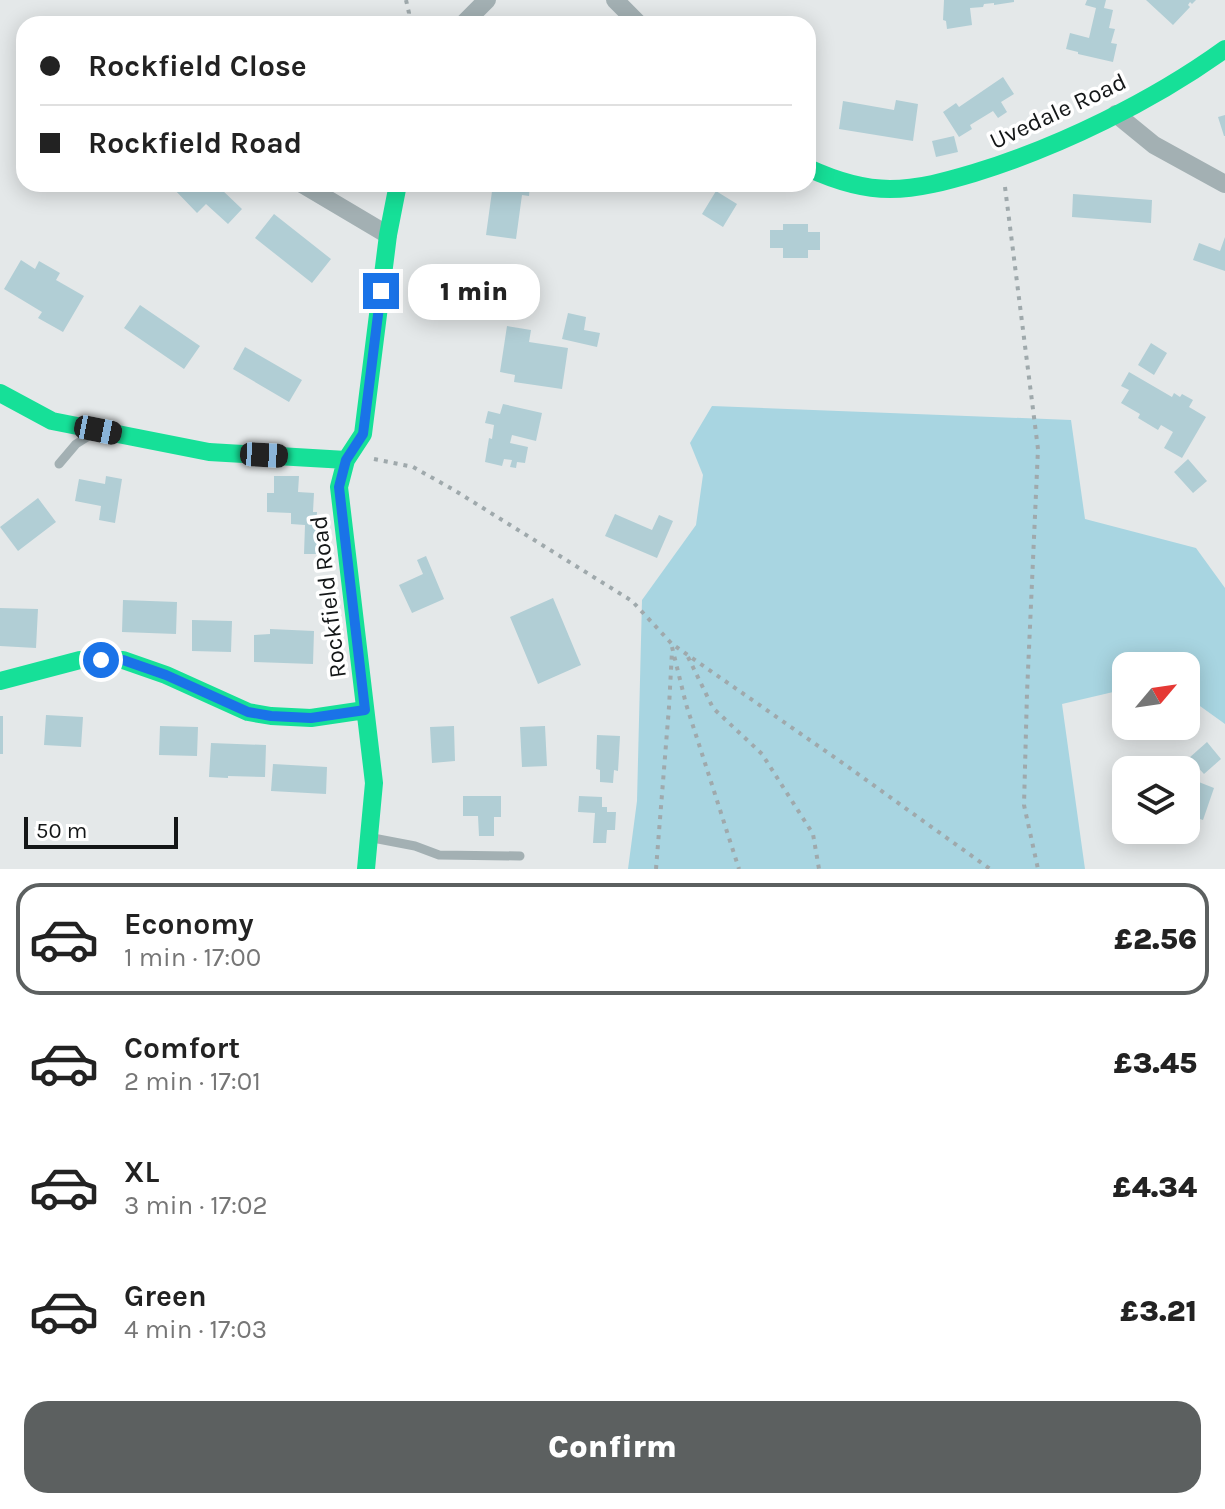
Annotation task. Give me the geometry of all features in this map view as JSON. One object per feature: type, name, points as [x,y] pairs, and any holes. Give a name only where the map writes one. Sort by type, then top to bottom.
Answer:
[{"type":"street","points":[[471,16],[487,0]]},
{"type":"street","points":[[615,0],[631,16]]},
{"type":"street","name":"Uvedale Road","points":[[816,171],[855,186],[888,189],[942,183],[1003,165],[1049,147],[1116,114],[1194,72],[1225,49]]},
{"type":"street","points":[[1116,114],[1154,145],[1225,184]]},
{"type":"street","points":[[315,192],[388,235]]},
{"type":"street","name":"Rockfield Road","points":[[366,869],[374,783],[339,487],[346,460],[363,434],[388,235],[396,192]]},
{"type":"street","points":[[0,393],[52,421],[209,452],[346,460]]},
{"type":"street","points":[[0,681],[80,660],[123,660],[166,675],[248,712],[311,718],[365,710]]},
{"type":"lane","points":[[59,464],[76,444],[98,430]]},
{"type":"lane","points":[[370,837],[415,846],[439,855],[520,856]]},
{"type":"path","points":[[1003,165],[1038,449],[1024,805],[1038,869]]},
{"type":"path","points":[[346,460],[375,459],[413,467],[632,601],[672,644],[990,869]]},
{"type":"path","points":[[656,869],[672,644]]},
{"type":"path","points":[[672,644],[686,704],[739,869]]},
{"type":"path","points":[[687,655],[713,708],[762,754],[813,834],[819,869]]},
{"type":"shaded area","points":[[712,406],[1071,420],[1085,519],[1196,548],[1225,588],[1225,724],[1200,706],[1200,652],[1112,652],[1112,692],[1062,704],[1085,869],[628,869],[637,801],[642,600],[696,525],[703,475],[690,443]]},
{"type":"building","points":[[944,0],[1014,2],[970,8],[972,25],[947,29],[943,20]]},
{"type":"building","points":[[1087,0],[1106,0],[1104,8],[1113,10],[1109,28],[1115,29],[1111,43],[1117,44],[1113,62],[1066,49],[1070,33],[1089,38],[1096,8],[1085,5]]},
{"type":"building","points":[[1146,0],[1196,0],[1192,4],[1190,2],[1190,7],[1173,25]]},
{"type":"building","points":[[1003,77],[1014,94],[1001,102],[1007,112],[998,118],[993,111],[970,125],[972,129],[959,137],[943,112],[956,103],[959,107]]},
{"type":"building","points":[[896,100],[918,104],[913,141],[839,129],[843,101],[894,110]]},
{"type":"building","points":[[1225,115],[1225,136],[1224,136],[1218,117]]},
{"type":"building","points":[[954,136],[958,152],[936,157],[932,141]]},
{"type":"building","points":[[177,192],[224,192],[242,209],[228,224],[206,204],[197,213]]},
{"type":"building","points":[[492,192],[529,192],[529,196],[522,195],[516,239],[486,235]]},
{"type":"building","points":[[715,192],[737,204],[723,227],[702,214]]},
{"type":"building","points":[[1073,194],[1152,200],[1151,223],[1072,217]]},
{"type":"building","points":[[274,214],[331,259],[312,283],[255,238]]},
{"type":"building","points":[[783,224],[808,224],[808,232],[820,232],[820,250],[808,250],[808,258],[783,258],[783,248],[770,248],[770,230],[783,230]]},
{"type":"building","points":[[1225,237],[1225,271],[1193,260],[1199,243],[1220,251]]},
{"type":"building","points":[[21,260],[35,269],[39,261],[60,273],[56,280],[84,296],[63,332],[38,318],[42,312],[4,289]]},
{"type":"building","points":[[140,305],[200,346],[184,369],[124,328]]},
{"type":"building","points":[[568,313],[586,317],[584,330],[600,333],[597,347],[562,339]]},
{"type":"building","points":[[507,326],[531,330],[529,342],[568,348],[562,389],[514,382],[515,375],[500,372]]},
{"type":"building","points":[[1151,343],[1167,353],[1154,375],[1138,365]]},
{"type":"building","points":[[245,347],[302,380],[289,402],[233,369]]},
{"type":"building","points":[[1129,372],[1172,397],[1174,393],[1180,397],[1182,394],[1193,400],[1189,407],[1206,417],[1182,458],[1164,448],[1173,432],[1161,425],[1158,430],[1121,403],[1129,390],[1121,386]]},
{"type":"building","points":[[503,404],[542,413],[536,441],[512,435],[510,443],[528,447],[525,463],[517,462],[516,468],[510,467],[512,460],[504,459],[502,466],[485,462],[494,425],[485,423],[488,411],[500,414]]},
{"type":"building","points":[[1188,459],[1207,481],[1193,493],[1174,472]]},
{"type":"building","points":[[106,476],[122,479],[115,523],[99,520],[101,506],[75,501],[79,479],[105,484]]},
{"type":"building","points":[[274,476],[299,476],[298,492],[314,493],[316,533],[324,533],[323,554],[304,554],[305,525],[291,524],[291,513],[267,512],[267,493],[274,493]]},
{"type":"building","points":[[38,498],[56,522],[18,551],[0,527]]},
{"type":"building","points":[[615,514],[652,530],[659,515],[673,521],[657,558],[605,536]]},
{"type":"building","points":[[426,556],[444,599],[412,613],[399,585],[423,574],[417,560]]},
{"type":"building","points":[[553,598],[581,665],[538,684],[510,617]]},
{"type":"building","points":[[123,600],[177,602],[176,634],[122,632]]},
{"type":"building","points":[[0,608],[38,609],[36,648],[0,646]]},
{"type":"building","points":[[192,620],[232,621],[231,652],[192,651]]},
{"type":"building","points":[[270,629],[314,631],[313,664],[254,662],[254,635],[270,634]]},
{"type":"building","points":[[46,715],[83,717],[81,747],[44,745]]},
{"type":"building","points":[[0,716],[3,716],[3,754],[0,754]]},
{"type":"building","points":[[160,726],[198,727],[197,756],[159,755]]},
{"type":"building","points":[[454,726],[455,761],[432,763],[430,727]]},
{"type":"building","points":[[545,726],[547,766],[522,767],[520,727]]},
{"type":"building","points":[[597,735],[620,736],[618,771],[614,770],[613,783],[600,782],[600,770],[596,769]]},
{"type":"building","points":[[1207,742],[1221,759],[1204,774],[1200,770],[1200,756],[1191,756]]},
{"type":"building","points":[[211,743],[266,745],[265,777],[209,777]]},
{"type":"building","points":[[273,764],[327,767],[326,794],[271,791]]},
{"type":"building","points":[[1200,782],[1214,788],[1203,820],[1200,819]]},
{"type":"building","points":[[463,796],[501,796],[501,817],[494,817],[494,836],[479,836],[478,816],[463,816]]},
{"type":"building","points":[[579,796],[602,797],[602,807],[607,807],[607,812],[616,812],[615,830],[607,830],[606,843],[593,843],[595,813],[578,812]]},
{"type":"traffic: fast","points":[[816,171],[848,183],[879,189],[922,186],[964,176],[1039,150],[1104,121],[1167,87],[1225,49]]},
{"type":"traffic: fast","points":[[366,869],[374,783],[339,487],[346,460],[363,434],[388,235],[396,192]]},
{"type":"traffic: fast","points":[[0,393],[52,421],[209,452],[346,460]]},
{"type":"traffic: fast","points":[[0,681],[80,660],[123,660],[166,675],[248,712],[311,718],[365,710]]},
{"type":"route","points":[[101,660],[123,660],[166,675],[248,712],[311,718],[365,710],[339,487],[346,460],[363,434],[381,291]]}]
